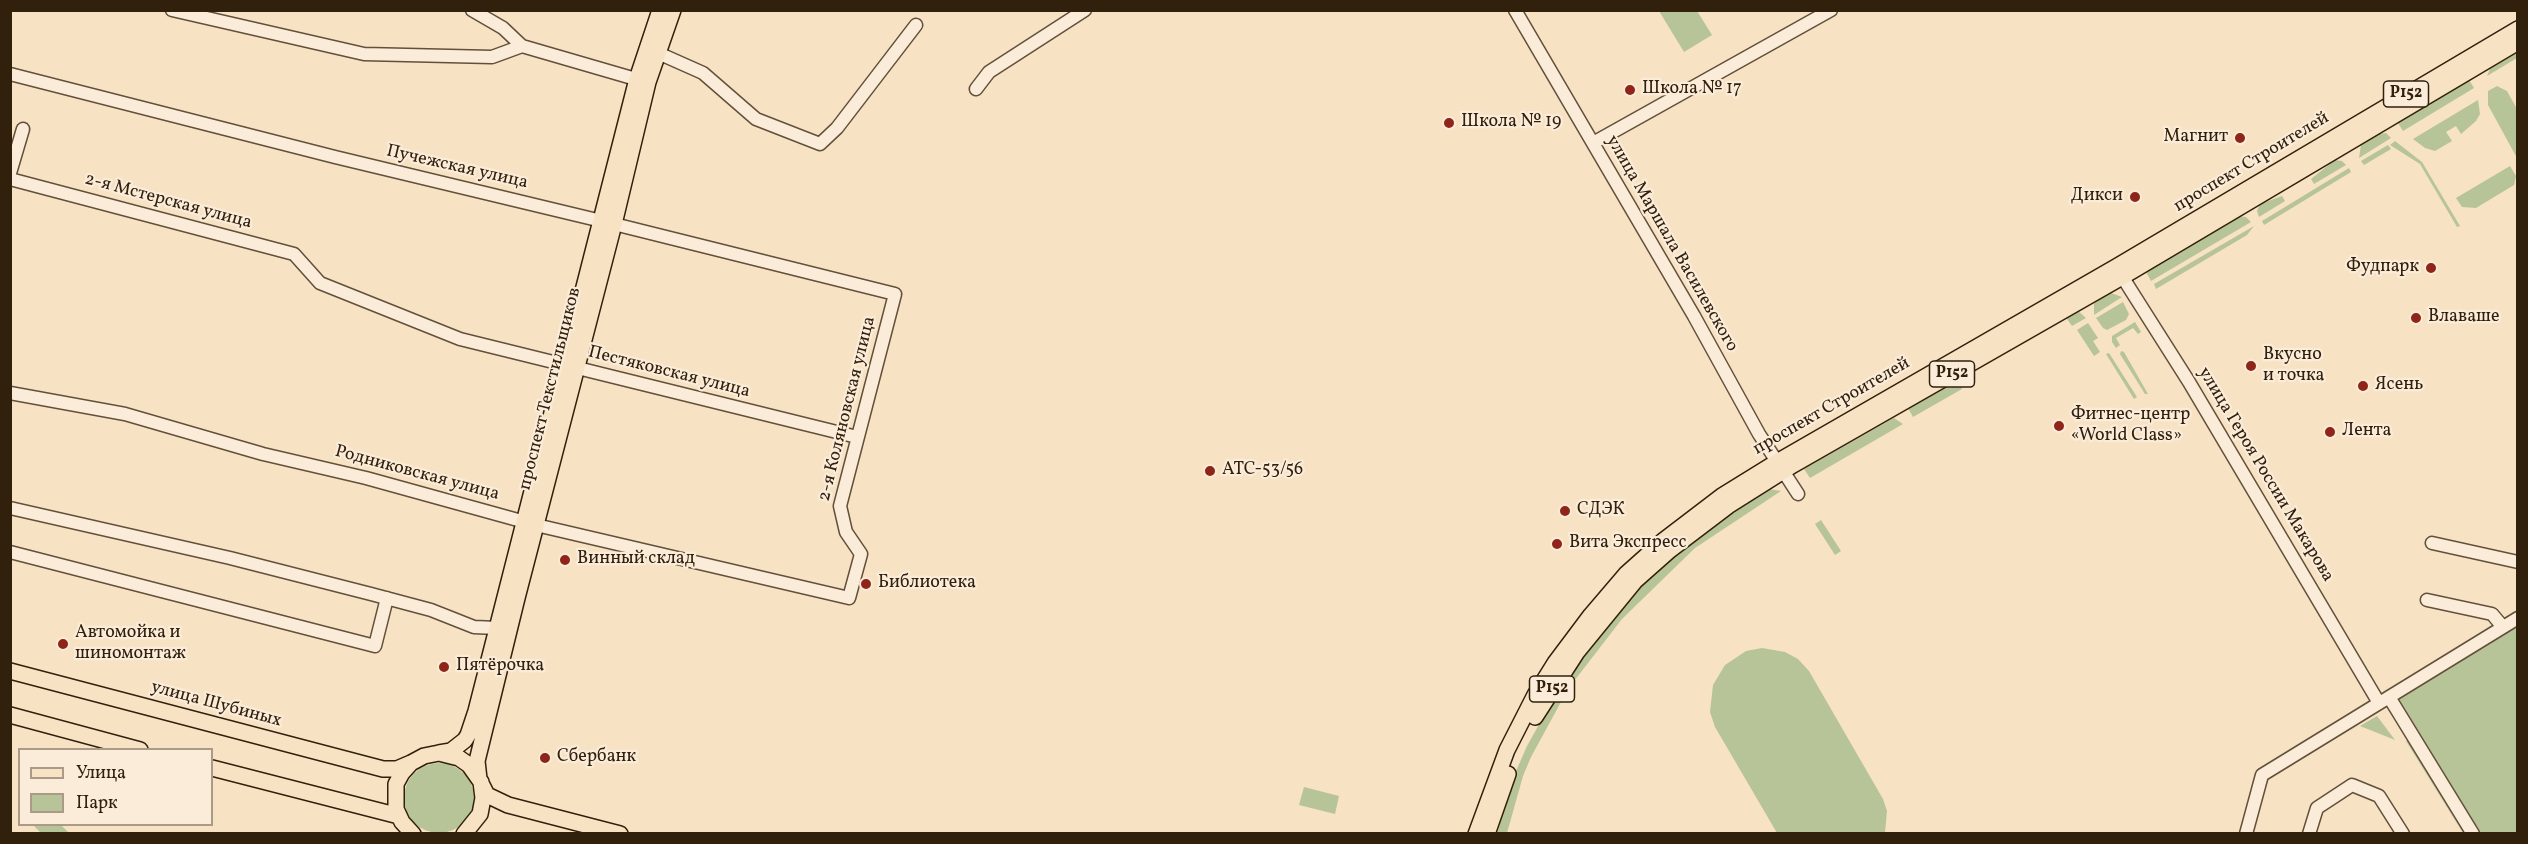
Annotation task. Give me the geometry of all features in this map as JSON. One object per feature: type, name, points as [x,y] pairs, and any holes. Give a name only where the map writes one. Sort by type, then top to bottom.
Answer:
[{"type":"main road","name":"проспект Текстильщиков","points":[[466,833],[480,814],[483,798],[477,761],[530,523],[660,10]]},
{"type":"main road","name":"проспект Текстильщиков","points":[[642,81],[658,53],[673,10]]},
{"type":"main road","name":"проспект Строителей","points":[[2119,272],[2517,29]]},
{"type":"main road","name":"проспект Строителей","points":[[1476,834],[1507,750],[1535,695],[1555,663],[1626,574],[1663,541],[1722,496],[1780,466],[2517,42]]},
{"type":"main road","name":"проспект Строителей","points":[[1487,834],[1503,784],[1536,717],[1560,676],[1598,624],[1635,581],[1670,550],[1780,466]]},
{"type":"main road","name":"проспект Текстильщиков","points":[[439,753],[451,751],[468,735],[497,628],[530,523]]},
{"type":"main road","name":"улица Шубиных","points":[[10,671],[383,770],[397,769],[424,756],[439,753]]},
{"type":"main road","points":[[10,715],[133,748]]},
{"type":"main road","points":[[439,753],[459,758],[469,765],[487,795],[508,805],[621,834]]},
{"type":"main road","points":[[411,763],[396,784],[395,802],[399,816],[413,834]]},
{"type":"main road","points":[[213,768],[399,816]]},
{"type":"main road","points":[[394,834],[399,816]]},
{"type":"street","points":[[172,10],[364,54],[492,57],[522,46]]},
{"type":"street","points":[[472,10],[503,28],[522,46],[642,81]]},
{"type":"street","points":[[976,89],[989,72],[1085,10]]},
{"type":"street","name":"улица Маршала Василевского","points":[[1515,10],[1798,494]]},
{"type":"street","points":[[1593,143],[1830,10]]},
{"type":"street","points":[[658,53],[704,73],[756,119],[820,144],[837,128],[916,25]]},
{"type":"street","name":"Пучежская улица","points":[[10,74],[335,157],[895,294]]},
{"type":"street","points":[[10,172],[23,129]]},
{"type":"street","name":"2-я Мстерская улица","points":[[10,179],[294,254],[308,272]]},
{"type":"street","name":"Пестяковская улица","points":[[308,272],[320,283],[335,290],[460,339],[857,437]]},
{"type":"street","name":"улица Героя России Макарова","points":[[2119,272],[2384,700],[2473,834]]},
{"type":"street","name":"2-я Коляновская улица","points":[[849,598],[861,554],[846,532],[840,506],[895,294]]},
{"type":"street","name":"Родниковская улица","points":[[10,393],[125,414],[263,454],[366,477],[530,523],[849,598]]},
{"type":"street","points":[[10,508],[230,558],[387,598],[431,610],[474,627],[497,628]]},
{"type":"street","points":[[2432,543],[2517,562]]},
{"type":"street","points":[[10,552],[375,646],[387,598]]},
{"type":"street","points":[[2427,600],[2492,614],[2503,627]]},
{"type":"street","points":[[2246,834],[2262,774],[2517,618]]},
{"type":"street","points":[[2309,834],[2317,808],[2352,785],[2379,796],[2403,834]]},
{"type":"green space","points":[[1659,11],[1697,11],[1712,35],[1684,52]]},
{"type":"green space","points":[[2517,53],[2517,58],[2487,76],[2490,69]]},
{"type":"green space","points":[[2469,80],[2474,88],[2403,131],[2398,123]]},
{"type":"green space","points":[[2497,86],[2507,91],[2517,109],[2517,158],[2488,105],[2488,91]]},
{"type":"green space","points":[[2478,100],[2480,114],[2476,121],[2461,134],[2456,126],[2446,132],[2452,141],[2435,151],[2425,148],[2413,139]]},
{"type":"green space","points":[[2386,133],[2391,138],[2359,158],[2361,145],[2379,134]]},
{"type":"green space","points":[[2395,141],[2422,162],[2460,226],[2457,227],[2420,164],[2390,145]]},
{"type":"green space","points":[[2388,145],[2391,149],[2364,165],[2361,161]]},
{"type":"green space","points":[[2335,160],[2342,161],[2346,165],[2314,184],[2311,179]]},
{"type":"green space","points":[[2510,166],[2516,176],[2514,185],[2476,208],[2462,207],[2456,198]]},
{"type":"green space","points":[[2349,168],[2351,172],[2264,225],[2262,221]]},
{"type":"green space","points":[[2282,196],[2285,201],[2259,217],[2257,211],[2260,204]]},
{"type":"green space","points":[[2238,216],[2246,217],[2251,222],[2151,281],[2145,270]]},
{"type":"green space","points":[[2254,226],[2247,235],[2156,289],[2154,284]]},
{"type":"green space","points":[[2111,293],[2122,297],[2094,315],[2094,304],[2097,299]]},
{"type":"green space","points":[[2123,302],[2129,314],[2126,320],[2107,330],[2103,328],[2096,318]]},
{"type":"green space","points":[[2077,310],[2086,318],[2072,326],[2065,316]]},
{"type":"green space","points":[[2135,322],[2141,332],[2138,334],[2133,328],[2116,338],[2120,345],[2116,348],[2112,342],[2112,336]]},
{"type":"green space","points":[[2088,323],[2098,338],[2093,341],[2100,352],[2094,356],[2077,330]]},
{"type":"green space","points":[[2121,351],[2124,352],[2148,394],[2145,394],[2120,354]]},
{"type":"green space","points":[[2109,353],[2137,397],[2134,399],[2106,354]]},
{"type":"green space","points":[[1957,379],[1962,389],[1913,417],[1908,408]]},
{"type":"green space","points":[[1894,418],[1903,424],[1810,478],[1804,469]]},
{"type":"green space","points":[[1769,489],[1781,491],[1695,548],[1622,619],[1571,685],[1563,680],[1619,609],[1650,576],[1672,556],[1735,510]]},
{"type":"green space","points":[[1821,520],[1841,551],[1835,555],[1815,524]]},
{"type":"green space","points":[[2517,620],[2517,833],[2475,833],[2391,699]]},
{"type":"green space","points":[[1762,648],[1785,652],[1798,659],[1809,671],[1883,799],[1887,811],[1885,833],[1777,833],[1715,727],[1710,712],[1713,685],[1725,665],[1746,651]]},
{"type":"green space","points":[[1560,687],[1567,691],[1531,757],[1523,776],[1507,833],[1497,834],[1513,778],[1527,746]]},
{"type":"green space","points":[[2377,716],[2395,740],[2360,726]]},
{"type":"green space","points":[[2408,740],[2466,833],[2463,833],[2406,741]]},
{"type":"green space","points":[[446,763],[459,769],[468,778],[472,784],[474,798],[472,812],[464,823],[453,831],[432,833],[414,823],[406,812],[404,791],[414,773],[425,765]]},
{"type":"green space","points":[[1304,787],[1339,796],[1335,814],[1299,805]]},
{"type":"green space","points":[[34,826],[62,826],[69,833],[41,833]]},
{"type":"place","name":"Школа № 17","points":[[1630,90]]},
{"type":"place","name":"Школа № 19","points":[[1449,123]]},
{"type":"place","name":"Магнит","points":[[2240,138]]},
{"type":"place","name":"Дикси","points":[[2135,197]]},
{"type":"place","name":"Фудпарк","points":[[2431,268]]},
{"type":"place","name":"Влаваше","points":[[2416,318]]},
{"type":"place","name":"Вкусно и точка","points":[[2251,366]]},
{"type":"place","name":"Ясень","points":[[2363,386]]},
{"type":"place","name":"Фитнес-центр «World Class»","points":[[2059,426]]},
{"type":"place","name":"Лента","points":[[2330,432]]},
{"type":"place","name":"АТС-53/56","points":[[1210,471]]},
{"type":"place","name":"СДЭК","points":[[1565,511]]},
{"type":"place","name":"Вита Экспресс","points":[[1557,544]]},
{"type":"place","name":"Винный склад","points":[[565,560]]},
{"type":"place","name":"Библиотека","points":[[866,584]]},
{"type":"place","name":"Автомойка и шиномонтаж","points":[[63,644]]},
{"type":"place","name":"Пятёрочка","points":[[444,667]]},
{"type":"place","name":"Сбербанк","points":[[545,758]]}]
